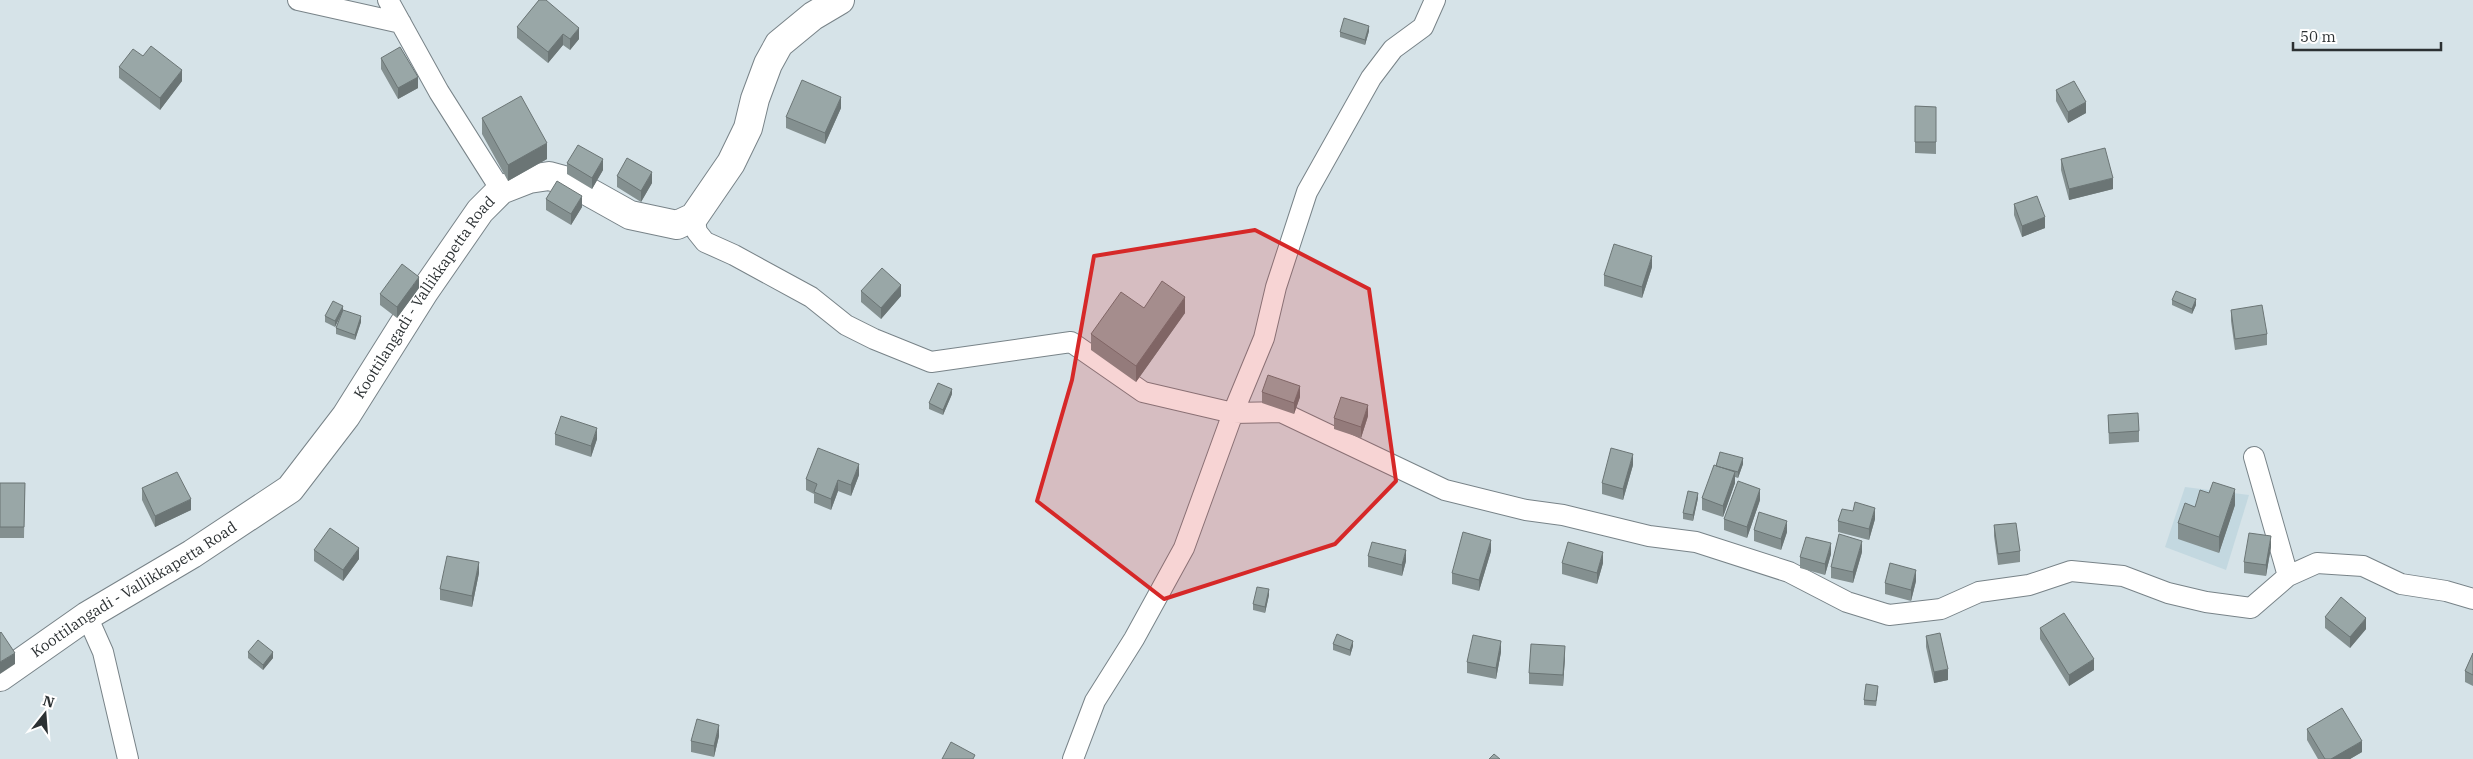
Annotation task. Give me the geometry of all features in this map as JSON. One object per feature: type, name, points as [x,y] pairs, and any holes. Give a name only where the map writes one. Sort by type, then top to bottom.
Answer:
[{"type":"main road","points":[[694,218],[731,163],[748,128],[768,64],[778,44],[812,16],[840,0]]},
{"type":"main road","name":"Koottilangadi - Vallikkapetta Road","points":[[0,677],[86,616],[192,554],[290,489],[346,416],[424,292],[480,211],[501,190],[529,179],[549,176],[572,182],[630,215],[677,225],[694,218]]},
{"type":"street","points":[[298,0],[402,23]]},
{"type":"street","points":[[388,0],[439,92],[501,190]]},
{"type":"street","points":[[1073,759],[1095,701],[1134,640],[1184,548],[1233,413],[1264,338],[1276,287],[1307,192],[1371,78],[1393,49],[1423,27],[1435,0]]},
{"type":"street","points":[[694,218],[697,232],[705,242],[734,255],[811,297],[846,325],[874,339],[931,362],[1071,342],[1143,392],[1233,413],[1281,412],[1445,490],[1526,510],[1563,514],[1649,536],[1696,542],[1789,572],[1847,602],[1889,615],[1942,609],[1979,592],[2029,585],[2071,571],[2123,576],[2168,593],[2206,602],[2250,608],[2288,576],[2318,563],[2363,566],[2401,584],[2446,591],[2473,599]]},
{"type":"street","points":[[2254,457],[2288,576]]},
{"type":"street","points":[[86,616],[103,652],[128,759]]},
{"type":"highlighted area","points":[[1255,230],[1369,289],[1396,481],[1335,544],[1164,599],[1037,501],[1072,380],[1094,256]]},
{"type":"shaded area","points":[[2185,487],[2249,495],[2226,570],[2165,547]]},
{"type":"building","points":[[539,0],[546,0],[579,28],[570,39],[563,34],[548,52],[517,27]]},
{"type":"building","points":[[1344,18],[1369,26],[1365,40],[1340,32]]},
{"type":"building","points":[[151,46],[182,70],[160,98],[119,67],[133,49],[143,56]]},
{"type":"building","points":[[400,47],[418,77],[398,88],[381,58]]},
{"type":"building","points":[[802,80],[841,97],[825,133],[786,117]]},
{"type":"building","points":[[2074,81],[2086,102],[2068,112],[2056,90]]},
{"type":"building","points":[[521,96],[547,143],[508,165],[482,118]]},
{"type":"building","points":[[1915,106],[1936,107],[1936,142],[1915,142]]},
{"type":"building","points":[[578,145],[603,159],[592,178],[567,163]]},
{"type":"building","points":[[2105,148],[2113,178],[2069,189],[2061,159]]},
{"type":"building","points":[[627,158],[652,172],[641,191],[617,176]]},
{"type":"building","points":[[557,181],[582,196],[571,214],[546,199]]},
{"type":"building","points":[[2037,196],[2045,217],[2022,226],[2014,204]]},
{"type":"building","points":[[1614,244],[1652,256],[1642,287],[1604,275]]},
{"type":"building","points":[[402,264],[419,277],[397,307],[380,294]]},
{"type":"building","points":[[882,268],[901,285],[881,308],[861,291]]},
{"type":"building","points":[[1162,281],[1185,297],[1136,366],[1091,334],[1121,292],[1144,308]]},
{"type":"building","points":[[2176,291],[2196,299],[2192,309],[2172,300]]},
{"type":"building","points":[[333,301],[343,306],[335,321],[325,316]]},
{"type":"building","points":[[2262,305],[2267,334],[2235,339],[2231,310]]},
{"type":"building","points":[[343,310],[361,316],[355,335],[336,328]]},
{"type":"building","points":[[1268,375],[1300,386],[1294,403],[1262,392]]},
{"type":"building","points":[[938,383],[952,389],[943,410],[929,403]]},
{"type":"building","points":[[1341,397],[1368,405],[1361,427],[1334,418]]},
{"type":"building","points":[[2138,413],[2139,431],[2109,433],[2108,415]]},
{"type":"building","points":[[561,416],[597,428],[591,446],[555,434]]},
{"type":"building","points":[[818,448],[859,464],[851,485],[838,480],[831,499],[814,492],[817,484],[806,479]]},
{"type":"building","points":[[1611,448],[1633,454],[1623,489],[1602,483]]},
{"type":"building","points":[[1720,452],[1743,458],[1738,472],[1716,466]]},
{"type":"building","points":[[1714,465],[1735,472],[1723,506],[1702,498]]},
{"type":"building","points":[[177,472],[191,499],[155,516],[142,488]]},
{"type":"building","points":[[1738,481],[1760,489],[1747,527],[1724,519]]},
{"type":"building","points":[[2213,482],[2235,489],[2219,537],[2178,523],[2185,503],[2195,507],[2200,490],[2209,493]]},
{"type":"building","points":[[0,483],[25,483],[24,527],[0,527]]},
{"type":"building","points":[[1688,491],[1698,493],[1693,515],[1683,513]]},
{"type":"building","points":[[1855,502],[1875,508],[1869,529],[1838,521],[1842,509],[1853,511]]},
{"type":"building","points":[[1759,512],[1787,521],[1781,539],[1754,530]]},
{"type":"building","points":[[2016,523],[2020,551],[1998,554],[1994,525]]},
{"type":"building","points":[[330,528],[359,548],[343,570],[314,550]]},
{"type":"building","points":[[1463,532],[1491,540],[1479,580],[1452,573]]},
{"type":"building","points":[[2249,533],[2271,536],[2266,565],[2244,562]]},
{"type":"building","points":[[1839,534],[1862,541],[1853,572],[1831,567]]},
{"type":"building","points":[[1806,537],[1831,543],[1825,564],[1800,557]]},
{"type":"building","points":[[1372,542],[1406,550],[1402,565],[1368,556]]},
{"type":"building","points":[[1568,542],[1603,552],[1597,573],[1562,563]]},
{"type":"building","points":[[447,556],[479,562],[472,596],[440,589]]},
{"type":"building","points":[[1890,563],[1916,570],[1911,590],[1885,583]]},
{"type":"building","points":[[1257,587],[1269,589],[1265,607],[1253,604]]},
{"type":"building","points":[[2341,597],[2366,618],[2350,637],[2325,617]]},
{"type":"building","points":[[2064,613],[2094,659],[2069,675],[2040,628]]},
{"type":"building","points":[[0,633],[15,653],[0,662]]},
{"type":"building","points":[[1940,633],[1948,669],[1934,672],[1926,636]]},
{"type":"building","points":[[1337,634],[1353,641],[1350,650],[1333,644]]},
{"type":"building","points":[[1473,635],[1501,641],[1496,668],[1467,662]]},
{"type":"building","points":[[258,640],[273,652],[263,665],[248,652]]},
{"type":"building","points":[[1531,644],[1565,646],[1563,675],[1529,673]]},
{"type":"building","points":[[2473,653],[2473,675],[2465,671]]},
{"type":"building","points":[[1866,684],[1878,686],[1876,701],[1864,700]]},
{"type":"building","points":[[2342,708],[2362,741],[2331,759],[2325,759],[2307,729]]},
{"type":"building","points":[[697,719],[719,725],[714,746],[691,741]]},
{"type":"building","points":[[951,742],[975,755],[973,759],[942,759]]},
{"type":"building","points":[[1494,754],[1500,759],[1489,759]]}]
